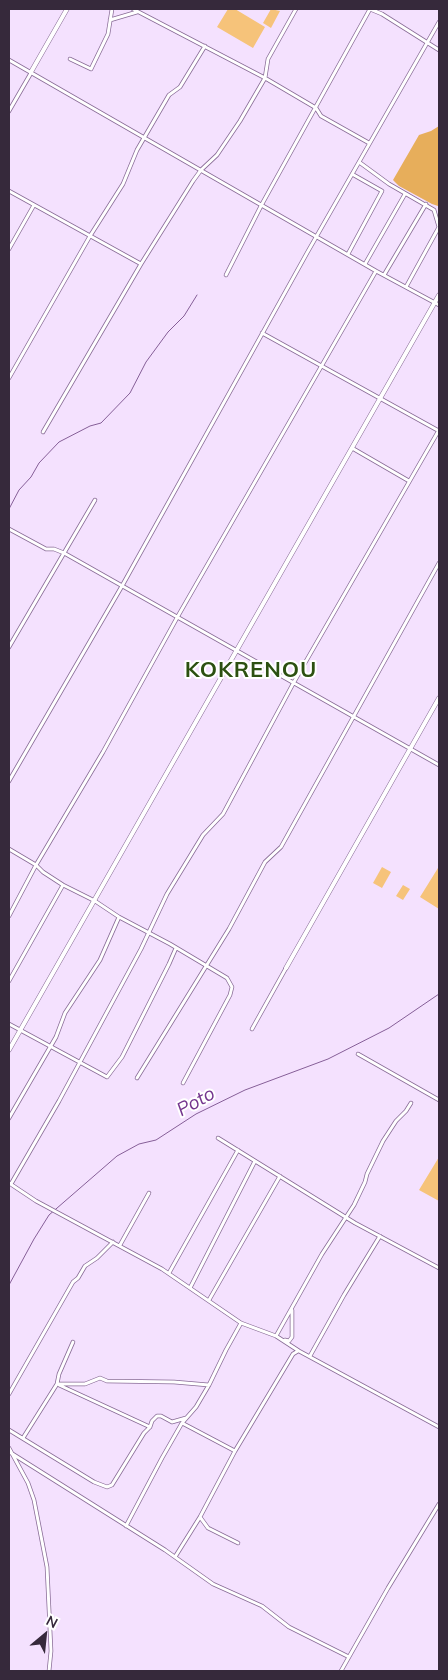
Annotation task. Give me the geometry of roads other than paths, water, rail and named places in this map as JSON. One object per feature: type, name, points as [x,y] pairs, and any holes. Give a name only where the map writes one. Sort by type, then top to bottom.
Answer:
[{"type":"street","points":[[9,111],[67,9]]},
{"type":"street","points":[[70,59],[91,69],[108,34],[112,9]]},
{"type":"street","points":[[133,9],[265,78],[316,108],[321,116],[369,143]]},
{"type":"street","points":[[43,432],[141,264],[201,170],[209,165],[217,155],[240,121],[265,78],[268,59],[296,9]]},
{"type":"street","points":[[226,275],[262,204],[370,9],[382,14],[439,50]]},
{"type":"street","points":[[110,20],[138,12]]},
{"type":"street","points":[[9,781],[122,586],[317,235],[439,22]]},
{"type":"street","points":[[9,378],[90,236],[123,184],[144,137],[169,95],[180,87],[205,46]]},
{"type":"street","points":[[9,60],[317,235],[376,271],[437,304]]},
{"type":"street","points":[[359,162],[405,194],[434,210],[439,227],[406,287]]},
{"type":"street","points":[[348,254],[382,191],[352,174]]},
{"type":"street","points":[[9,191],[141,264]]},
{"type":"street","points":[[365,264],[405,194]]},
{"type":"street","points":[[384,275],[426,204]]},
{"type":"street","points":[[9,249],[34,205]]},
{"type":"street","points":[[9,916],[36,865],[104,752],[178,616],[376,271]]},
{"type":"street","points":[[9,1050],[380,398],[437,304],[439,295]]},
{"type":"street","points":[[262,334],[439,431],[294,682],[223,814],[203,835],[167,894],[141,949],[80,1063],[10,1184],[36,1201],[120,1245],[169,1274],[241,1323],[276,1336],[298,1351],[439,1427]]},
{"type":"street","points":[[352,448],[409,481]]},
{"type":"street","points":[[9,647],[95,500]]},
{"type":"street","points":[[9,530],[46,549],[54,549],[64,553],[439,765]]},
{"type":"street","points":[[137,1078],[179,1012],[204,966],[229,929],[265,862],[281,847],[352,716],[439,563]]},
{"type":"street","points":[[252,1029],[439,698]]},
{"type":"street","points":[[9,849],[36,865],[63,885],[95,901],[119,917],[227,978],[232,987],[231,991],[183,1083]]},
{"type":"street","points":[[9,981],[63,885]]},
{"type":"street","points":[[9,1118],[56,1037],[65,1013],[100,960],[119,917]]},
{"type":"street","points":[[9,1024],[108,1077],[122,1057],[170,964],[176,948]]},
{"type":"street","points":[[358,1054],[439,1100]]},
{"type":"street","points":[[276,1336],[336,1230],[346,1217],[365,1182],[383,1141],[411,1102]]},
{"type":"street","points":[[218,1138],[346,1217],[439,1268]]},
{"type":"street","points":[[169,1274],[238,1150]]},
{"type":"street","points":[[190,1288],[255,1161]]},
{"type":"street","points":[[209,1300],[280,1176]]},
{"type":"street","points":[[120,1245],[149,1193]]},
{"type":"street","points":[[310,1356],[380,1236]]},
{"type":"street","points":[[9,1394],[72,1282],[78,1278],[85,1266],[97,1258],[113,1242]]},
{"type":"street","points":[[282,1340],[289,1341],[292,1337],[292,1308]]},
{"type":"street","points":[[126,1526],[182,1423],[196,1407],[209,1385],[241,1323]]},
{"type":"street","points":[[23,1438],[57,1384],[59,1374],[74,1342]]},
{"type":"street","points":[[175,1557],[200,1517],[293,1354],[298,1351]]},
{"type":"street","points":[[57,1384],[85,1384],[100,1378],[107,1381],[174,1382],[209,1385]]},
{"type":"street","points":[[57,1384],[150,1427]]},
{"type":"street","points":[[9,1430],[94,1482],[110,1487],[157,1416],[172,1422],[186,1418]]},
{"type":"street","points":[[182,1423],[236,1451]]},
{"type":"street","points":[[9,1448],[28,1483],[34,1500],[47,1567],[51,1651],[49,1671]]},
{"type":"street","points":[[11,1453],[175,1557],[213,1584],[262,1606],[289,1626],[349,1657]]},
{"type":"street","points":[[341,1671],[439,1504]]},
{"type":"street","points":[[200,1517],[208,1528],[238,1543]]},
{"type":"waterway","points":[[9,509],[19,490],[31,477],[39,463],[59,442],[90,426],[101,423],[130,393],[146,362],[168,332],[184,316],[197,295]]},
{"type":"waterway","name":"Poto","points":[[9,1285],[49,1215],[117,1156],[139,1144],[156,1140],[196,1114],[245,1090],[328,1059],[389,1028],[439,994]]},
{"type":"district","name":"KOKRENOU","points":[[251,670]]}]
